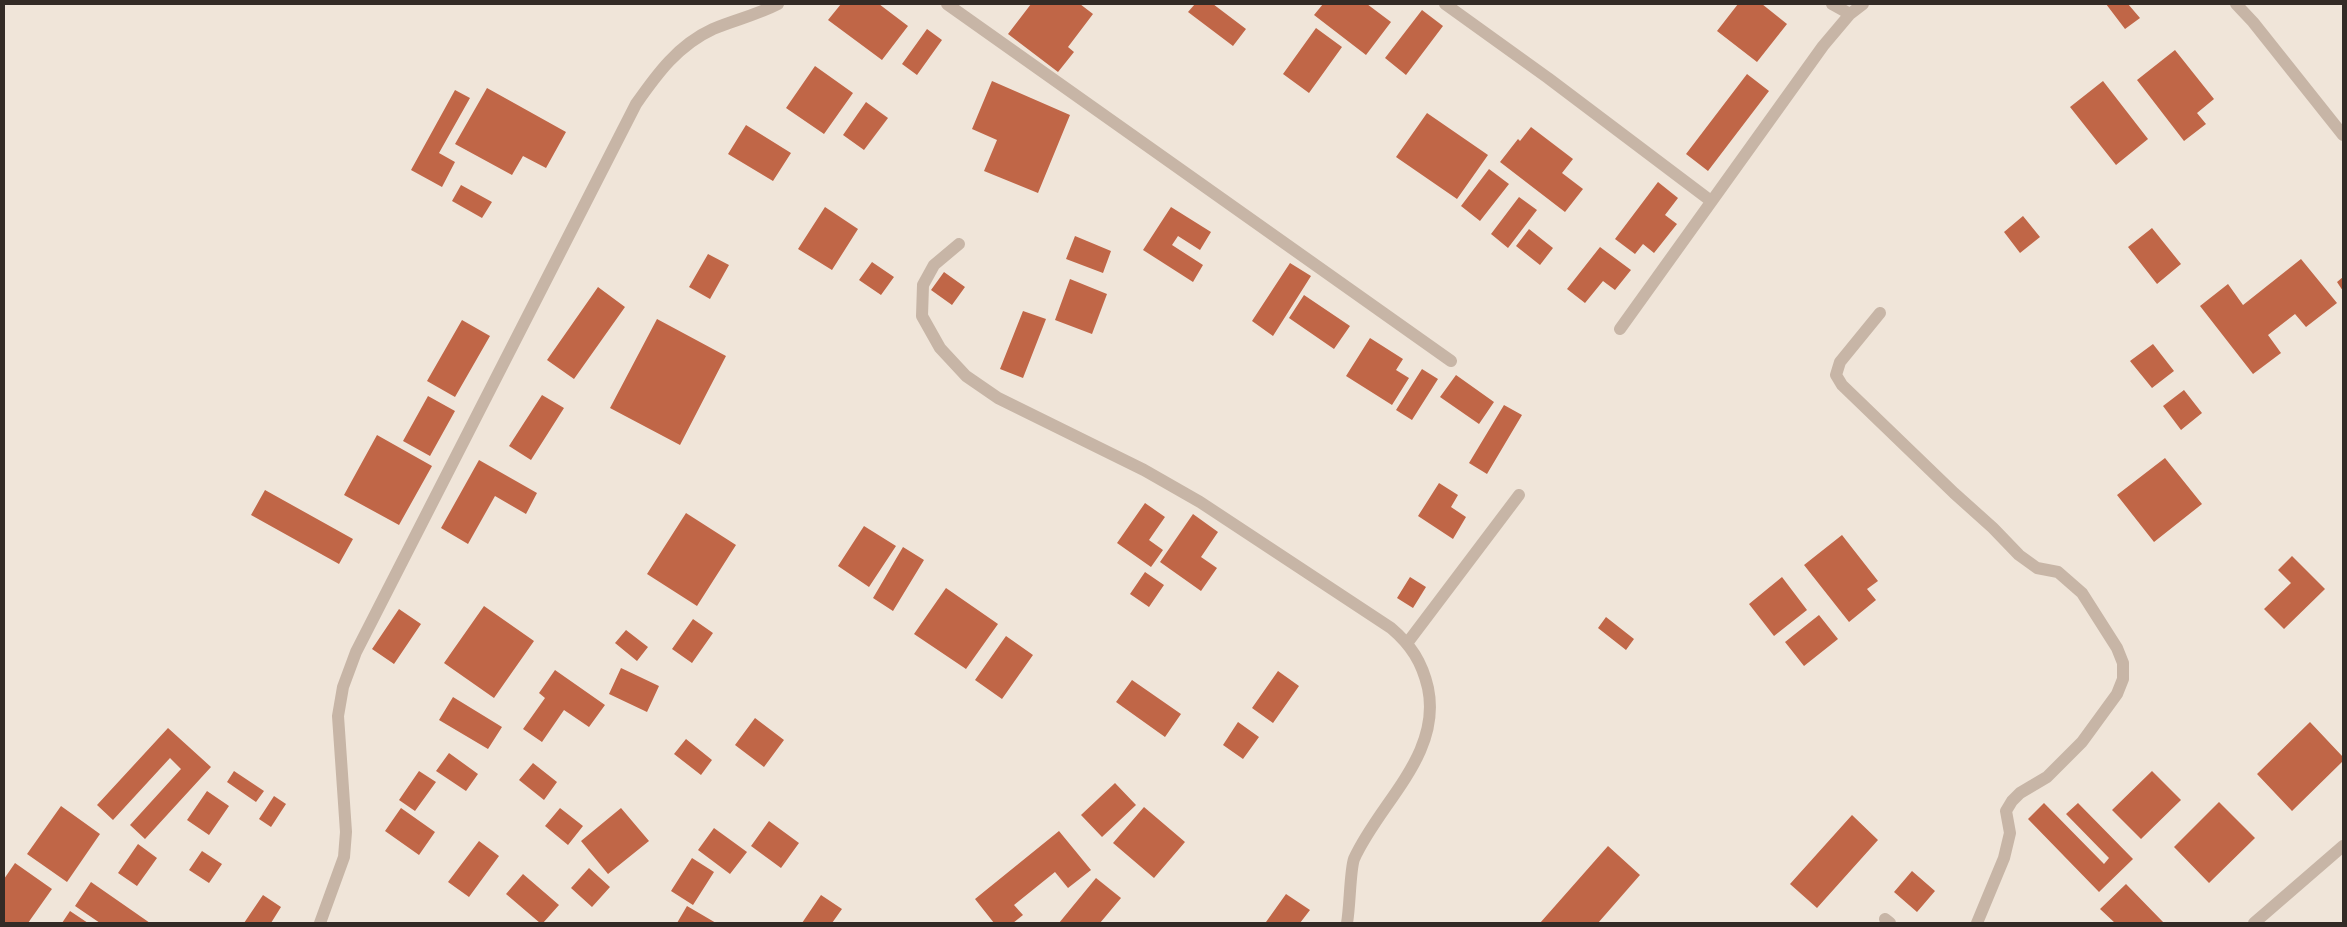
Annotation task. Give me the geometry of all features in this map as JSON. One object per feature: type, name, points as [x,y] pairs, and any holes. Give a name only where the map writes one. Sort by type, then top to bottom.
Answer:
[{"type":"street","points":[[320,923],[344,856],[346,832],[338,716],[343,687],[356,652],[636,104],[659,71],[682,47],[711,30],[778,4]]},
{"type":"street","points":[[946,4],[1451,360]]},
{"type":"street","points":[[1445,4],[1548,78],[1711,201]]},
{"type":"street","points":[[1832,4],[1850,14]]},
{"type":"street","points":[[1620,329],[1823,46],[1850,14],[1863,4]]},
{"type":"street","points":[[2236,4],[2253,22],[2343,135]]},
{"type":"street","points":[[958,244],[934,265],[923,285],[922,316],[940,348],[966,376],[998,398],[1144,470],[1200,502],[1391,628],[1408,642],[1424,668],[1430,696],[1429,728],[1415,761],[1353,861],[1347,923]]},
{"type":"street","points":[[1880,313],[1840,362],[1836,374],[1842,386],[1954,493],[1994,528],[2019,555],[2037,568],[2058,572],[2082,593],[2117,648],[2123,663],[2123,679],[2117,694],[2082,742],[2047,778],[2020,793],[2006,811],[2010,833],[2004,858],[1976,923]]},
{"type":"street","points":[[1408,642],[1519,495]]},
{"type":"street","points":[[2254,923],[2343,846]]},
{"type":"building","points":[[841,4],[879,4],[908,26],[882,60],[828,20]]},
{"type":"building","points":[[1031,4],[1080,4],[1093,14],[1068,47],[1074,52],[1058,72],[1008,34]]},
{"type":"building","points":[[1195,4],[1213,4],[1246,29],[1233,46],[1188,12]]},
{"type":"building","points":[[1323,4],[1367,4],[1391,22],[1366,55],[1314,15]]},
{"type":"building","points":[[1738,4],[1762,4],[1787,24],[1757,62],[1717,31]]},
{"type":"building","points":[[2106,4],[2128,4],[2140,18],[2125,29]]},
{"type":"building","points":[[1422,10],[1443,26],[1406,75],[1385,58]]},
{"type":"building","points":[[1316,28],[1342,47],[1309,93],[1283,74]]},
{"type":"building","points":[[927,29],[942,40],[917,75],[902,64]]},
{"type":"building","points":[[2175,50],[2214,99],[2197,113],[2206,124],[2184,141],[2137,80]]},
{"type":"building","points":[[815,66],[853,93],[824,134],[786,108]]},
{"type":"building","points":[[1747,74],[1769,91],[1708,171],[1686,154]]},
{"type":"building","points":[[992,81],[1070,115],[1038,193],[984,171],[997,140],[972,129]]},
{"type":"building","points":[[2103,81],[2148,139],[2116,165],[2070,107]]},
{"type":"building","points":[[487,88],[566,132],[546,168],[523,156],[512,175],[455,144]]},
{"type":"building","points":[[455,90],[470,98],[439,153],[455,162],[442,187],[411,170]]},
{"type":"building","points":[[866,102],[888,118],[864,150],[843,135]]},
{"type":"building","points":[[1427,113],[1488,155],[1457,199],[1396,157]]},
{"type":"building","points":[[746,125],[791,153],[773,181],[728,154]]},
{"type":"building","points":[[1531,127],[1573,159],[1562,173],[1583,189],[1565,212],[1500,162],[1518,139],[1520,141]]},
{"type":"building","points":[[1489,169],[1509,184],[1480,221],[1461,206]]},
{"type":"building","points":[[1658,182],[1678,198],[1665,215],[1677,224],[1654,253],[1643,244],[1635,254],[1615,239]]},
{"type":"building","points":[[461,185],[492,202],[482,218],[452,201]]},
{"type":"building","points":[[1519,197],[1537,210],[1508,248],[1491,234]]},
{"type":"building","points":[[825,207],[858,229],[832,270],[798,249]]},
{"type":"building","points":[[1171,207],[1211,232],[1200,250],[1178,236],[1172,245],[1203,265],[1193,282],[1143,250]]},
{"type":"building","points":[[2023,216],[2040,237],[2020,253],[2004,232]]},
{"type":"building","points":[[2152,228],[2181,264],[2157,284],[2128,247]]},
{"type":"building","points":[[1529,229],[1553,248],[1540,265],[1516,246]]},
{"type":"building","points":[[1075,236],[1111,251],[1103,273],[1066,259]]},
{"type":"building","points":[[1600,247],[1631,270],[1615,290],[1603,281],[1585,303],[1567,289]]},
{"type":"building","points":[[708,254],[729,265],[710,299],[689,287]]},
{"type":"building","points":[[2301,259],[2337,303],[2306,327],[2295,314],[2268,335],[2281,353],[2253,374],[2200,306],[2228,284],[2243,305]]},
{"type":"building","points":[[872,262],[894,277],[881,295],[859,280]]},
{"type":"building","points":[[1290,263],[1311,276],[1273,336],[1252,321]]},
{"type":"building","points":[[944,272],[965,287],[952,305],[931,290]]},
{"type":"building","points":[[2343,277],[2343,291],[2337,282]]},
{"type":"building","points":[[1070,279],[1107,294],[1092,334],[1055,320]]},
{"type":"building","points":[[598,287],[625,307],[574,379],[547,360]]},
{"type":"building","points":[[1304,295],[1350,326],[1334,349],[1289,318]]},
{"type":"building","points":[[1023,311],[1046,319],[1023,378],[1000,369]]},
{"type":"building","points":[[657,319],[726,356],[680,445],[610,408]]},
{"type":"building","points":[[462,320],[490,336],[455,397],[427,381]]},
{"type":"building","points":[[1370,338],[1403,359],[1396,370],[1409,378],[1392,405],[1346,376]]},
{"type":"building","points":[[2153,344],[2174,371],[2152,388],[2130,361]]},
{"type":"building","points":[[1422,369],[1438,379],[1412,420],[1396,410]]},
{"type":"building","points":[[1456,375],[1494,402],[1479,424],[1440,397]]},
{"type":"building","points":[[2184,390],[2202,413],[2181,430],[2163,406]]},
{"type":"building","points":[[542,395],[564,408],[531,460],[509,446]]},
{"type":"building","points":[[428,396],[455,411],[430,456],[403,441]]},
{"type":"building","points":[[1504,405],[1522,415],[1487,474],[1469,463]]},
{"type":"building","points":[[377,435],[432,466],[399,525],[344,495]]},
{"type":"building","points":[[2165,458],[2202,504],[2154,542],[2117,495]]},
{"type":"building","points":[[479,460],[537,493],[526,514],[495,496],[468,544],[441,528]]},
{"type":"building","points":[[1439,483],[1458,495],[1451,507],[1466,517],[1453,539],[1418,516]]},
{"type":"building","points":[[265,490],[353,539],[339,564],[251,515]]},
{"type":"building","points":[[1145,503],[1165,517],[1149,540],[1163,550],[1151,567],[1117,543]]},
{"type":"building","points":[[686,513],[736,545],[697,606],[647,574]]},
{"type":"building","points":[[1193,514],[1218,532],[1201,557],[1217,568],[1201,591],[1160,562]]},
{"type":"building","points":[[864,526],[896,546],[869,587],[838,566]]},
{"type":"building","points":[[1842,535],[1878,581],[1867,589],[1876,600],[1849,622],[1804,565]]},
{"type":"building","points":[[903,547],[924,560],[893,611],[873,598]]},
{"type":"building","points":[[2292,556],[2325,589],[2284,629],[2264,609],[2291,583],[2278,570]]},
{"type":"building","points":[[1145,572],[1164,585],[1149,607],[1130,594]]},
{"type":"building","points":[[1410,577],[1426,587],[1413,608],[1397,598]]},
{"type":"building","points":[[1782,577],[1807,610],[1774,636],[1749,604]]},
{"type":"building","points":[[946,588],[998,624],[966,669],[914,634]]},
{"type":"building","points":[[484,606],[534,641],[494,698],[444,663]]},
{"type":"building","points":[[399,609],[421,624],[394,664],[372,649]]},
{"type":"building","points":[[1819,615],[1838,639],[1804,666],[1785,642]]},
{"type":"building","points":[[1606,617],[1634,639],[1626,650],[1598,628]]},
{"type":"building","points":[[693,619],[713,633],[692,663],[672,649]]},
{"type":"building","points":[[626,630],[648,647],[637,661],[615,643]]},
{"type":"building","points":[[1006,636],[1033,655],[1002,699],[975,680]]},
{"type":"building","points":[[621,668],[659,686],[647,712],[609,694]]},
{"type":"building","points":[[555,670],[605,705],[589,727],[564,710],[542,742],[523,729],[545,698],[539,693]]},
{"type":"building","points":[[1278,671],[1299,686],[1273,723],[1252,708]]},
{"type":"building","points":[[1132,680],[1181,714],[1165,737],[1116,702]]},
{"type":"building","points":[[453,697],[502,727],[488,749],[439,720]]},
{"type":"building","points":[[755,718],[784,740],[764,767],[735,745]]},
{"type":"building","points":[[1238,722],[1259,737],[1243,759],[1223,745]]},
{"type":"building","points":[[2310,722],[2343,757],[2343,761],[2292,811],[2257,774]]},
{"type":"building","points":[[168,728],[211,767],[145,839],[130,825],[181,769],[170,758],[113,820],[97,805]]},
{"type":"building","points":[[686,739],[712,760],[701,775],[674,754]]},
{"type":"building","points":[[449,753],[478,774],[466,791],[436,771]]},
{"type":"building","points":[[533,763],[557,782],[544,800],[519,780]]},
{"type":"building","points":[[234,771],[264,791],[256,802],[227,782]]},
{"type":"building","points":[[419,771],[436,782],[415,811],[399,800]]},
{"type":"building","points":[[2152,771],[2181,800],[2141,839],[2112,810]]},
{"type":"building","points":[[1115,783],[1136,805],[1102,837],[1081,815]]},
{"type":"building","points":[[207,791],[229,806],[209,835],[187,820]]},
{"type":"building","points":[[274,796],[286,804],[271,827],[259,819]]},
{"type":"building","points":[[2219,802],[2255,838],[2209,883],[2174,847]]},
{"type":"building","points":[[2044,803],[2104,864],[2109,858],[2066,814],[2078,803],[2133,859],[2099,892],[2028,819]]},
{"type":"building","points":[[61,806],[100,834],[67,882],[27,854]]},
{"type":"building","points":[[1144,807],[1185,842],[1154,878],[1113,843]]},
{"type":"building","points":[[401,808],[435,832],[419,855],[385,831]]},
{"type":"building","points":[[560,808],[583,826],[568,845],[545,826]]},
{"type":"building","points":[[621,808],[649,841],[608,874],[581,841]]},
{"type":"building","points":[[1852,815],[1878,840],[1817,908],[1790,884]]},
{"type":"building","points":[[769,821],[799,843],[781,868],[751,846]]},
{"type":"building","points":[[714,828],[747,852],[730,874],[698,850]]},
{"type":"building","points":[[1059,831],[1091,870],[1068,888],[1055,872],[1014,905],[1023,915],[1013,923],[994,923],[975,899]]},
{"type":"building","points":[[479,841],[499,856],[469,897],[448,882]]},
{"type":"building","points":[[138,844],[157,858],[137,886],[118,873]]},
{"type":"building","points":[[1608,846],[1640,875],[1598,923],[1540,923]]},
{"type":"building","points":[[202,851],[222,864],[209,883],[189,870]]},
{"type":"building","points":[[692,858],[714,872],[693,905],[671,891]]},
{"type":"building","points":[[15,863],[52,889],[28,923],[4,923],[4,879]]},
{"type":"building","points":[[589,868],[610,887],[592,907],[571,888]]},
{"type":"building","points":[[1912,871],[1935,891],[1917,912],[1894,892]]},
{"type":"building","points":[[523,874],[559,905],[543,923],[540,923],[506,894]]},
{"type":"building","points":[[1096,878],[1121,898],[1100,923],[1059,923]]},
{"type":"building","points":[[91,882],[150,923],[100,923],[75,906]]},
{"type":"building","points":[[2126,884],[2164,923],[2115,923],[2100,909]]},
{"type":"building","points":[[1286,894],[1310,910],[1300,923],[1266,922]]},
{"type":"building","points":[[263,895],[281,907],[271,923],[244,923]]},
{"type":"building","points":[[821,895],[842,909],[832,923],[802,923]]},
{"type":"building","points":[[687,906],[716,923],[677,923]]},
{"type":"building","points":[[70,911],[88,923],[62,923]]}]
